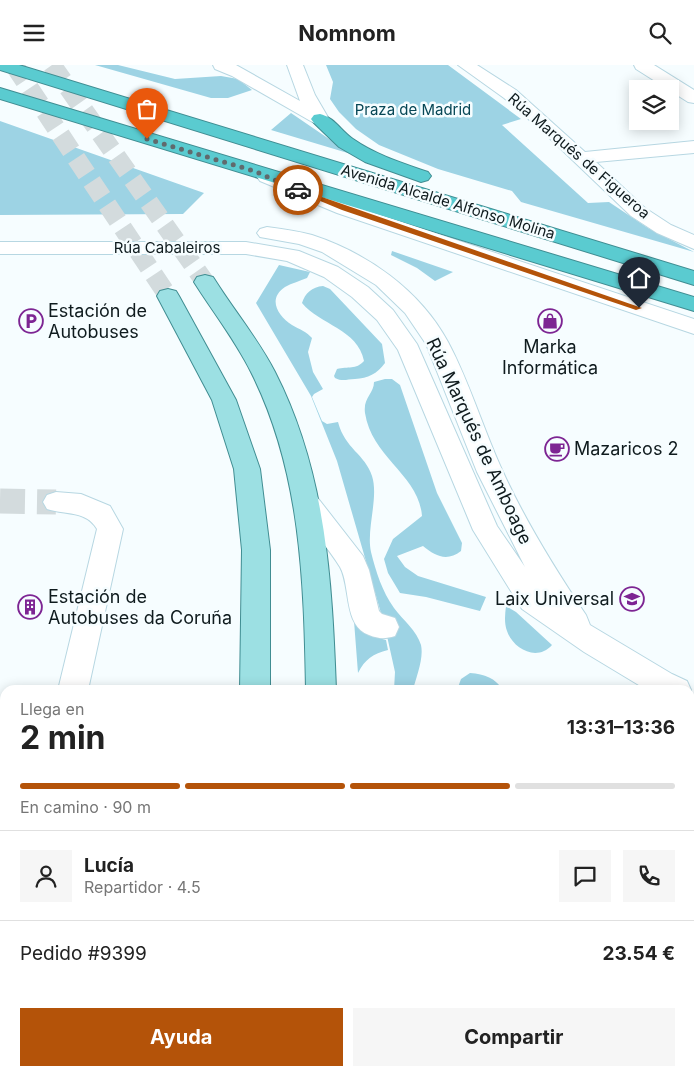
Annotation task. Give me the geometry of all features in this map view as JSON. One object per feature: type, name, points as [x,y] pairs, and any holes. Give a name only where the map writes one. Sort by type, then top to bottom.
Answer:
[{"type":"highway","name":"Avenida Alcalde Alfonso Molina","points":[[1,65],[694,276]]},
{"type":"highway","name":"Avenida Alcalde Alfonso Molina","points":[[0,93],[694,304]]},
{"type":"highway","points":[[320,119],[346,143],[372,158],[663,268]]},
{"type":"highway","points":[[452,187],[694,259]]},
{"type":"main road","points":[[205,282],[263,371],[295,449],[308,504],[318,595],[321,685]]},
{"type":"main road","points":[[168,296],[224,400],[247,469],[256,550],[255,685]]},
{"type":"street","points":[[221,65],[238,72],[320,119]]},
{"type":"street","points":[[295,65],[306,95],[320,119]]},
{"type":"street","name":"Rúa Marqués de Figueroa","points":[[466,65],[510,95],[582,158],[638,212],[664,229],[694,243]]},
{"type":"street","points":[[642,65],[694,98]]},
{"type":"street","points":[[582,158],[694,147]]},
{"type":"street","points":[[254,171],[344,209],[694,327]]},
{"type":"street","name":"Rúa Cabaleiros","points":[[0,231],[250,230],[303,239]]},
{"type":"street","name":"Rúa Marqués de Amboage","points":[[303,239],[329,249],[384,280],[413,308],[437,343],[490,472],[538,566],[584,635]]},
{"type":"street","name":"Rúa Cabaleiros","points":[[0,248],[246,248],[292,256],[331,272]]},
{"type":"street","name":"Rúa Marqués de Amboage","points":[[331,272],[360,292],[385,315],[409,349],[486,530],[532,601],[665,685]]},
{"type":"street","points":[[56,502],[81,504],[101,513],[110,529],[74,685]]},
{"type":"street","points":[[308,504],[353,564],[358,575],[367,616],[375,625],[385,627]]},
{"type":"green space","points":[[95,65],[118,65],[175,79],[221,76],[238,79],[252,90],[228,98],[211,98]]},
{"type":"green space","name":"Praza de Madrid","points":[[326,65],[448,65],[521,119],[502,125],[588,203],[609,202],[648,228],[694,252],[521,202],[512,191],[438,169],[379,145],[356,129],[339,112],[330,99],[333,82]]},
{"type":"green space","points":[[291,113],[351,154],[271,130]]},
{"type":"green space","points":[[0,121],[204,193],[183,214],[0,215]]},
{"type":"green space","points":[[392,251],[453,272],[435,281],[417,268],[391,255]]},
{"type":"green space","points":[[279,265],[310,272],[307,278],[285,287],[280,292],[277,297],[276,307],[282,317],[312,338],[308,352],[313,372],[323,389],[312,397],[322,421],[327,424],[338,422],[345,439],[365,462],[372,476],[374,494],[370,534],[371,552],[375,567],[390,602],[413,630],[421,645],[421,662],[414,685],[394,685],[395,672],[385,627],[337,461],[311,396],[256,303]]},
{"type":"green space","points":[[323,286],[330,289],[382,344],[385,363],[372,375],[345,380],[335,378],[337,369],[355,367],[364,361],[360,350],[346,334],[318,317],[302,303],[310,291]]},
{"type":"green space","points":[[392,379],[400,385],[437,493],[462,543],[461,551],[446,557],[432,553],[423,546],[397,556],[405,567],[418,576],[486,597],[480,611],[426,597],[400,593],[388,573],[384,559],[393,539],[422,516],[419,502],[413,489],[385,455],[369,429],[365,413],[367,399],[374,386],[374,382]]},
{"type":"green space","points":[[506,606],[516,612],[552,645],[539,653],[533,653],[520,648],[514,643],[507,631],[505,622]]},
{"type":"green space","points":[[354,621],[368,633],[386,640],[388,650],[370,658],[358,673]]},
{"type":"green space","points":[[470,673],[480,674],[489,677],[499,685],[459,685],[461,679]]},
{"type":"tunnel","points":[[14,65],[168,296]]},
{"type":"tunnel","points":[[52,65],[205,282]]},
{"type":"tunnel","points":[[0,501],[56,502]]},
{"type":"way so far","points":[[147,139],[254,171],[298,190]]},
{"type":"place","name":"Estación de Autobuses","points":[[31,321]]},
{"type":"place","name":"Marka Informática","points":[[550,321]]},
{"type":"place","name":"Mazaricos 2","points":[[557,449]]},
{"type":"place","name":"Laix Universal","points":[[632,599]]},
{"type":"place","name":"Estación de Autobuses da Coruña","points":[[30,607]]},
{"type":"route","points":[[298,190],[344,209],[639,308]]}]
